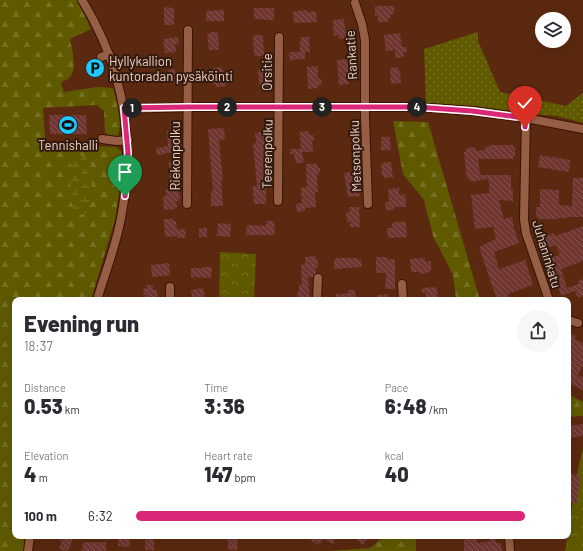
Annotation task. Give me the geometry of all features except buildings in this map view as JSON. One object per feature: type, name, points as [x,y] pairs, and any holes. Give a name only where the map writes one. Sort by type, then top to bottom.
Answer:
[{"type":"street","points":[[82,0],[92,18],[105,56],[118,83],[124,108],[128,140],[127,176],[121,220],[98,297]]},
{"type":"street","name":"Rankatie","points":[[355,4],[362,24],[365,40],[365,107]]},
{"type":"street","name":"Riekonpolku","points":[[187,204],[188,30]]},
{"type":"street","name":"Orsitie","points":[[279,37],[280,107]]},
{"type":"street","name":"Teerenpolku","points":[[278,202],[280,107]]},
{"type":"street","name":"Metsonpolku","points":[[365,107],[368,204]]},
{"type":"street","points":[[124,108],[417,107],[472,111],[526,118],[583,129]]},
{"type":"street","name":"Juhaninkatu","points":[[526,118],[524,219],[526,233],[548,297]]},
{"type":"street","points":[[102,139],[117,141],[128,140]]},
{"type":"street","points":[[316,297],[318,278]]},
{"type":"street","points":[[402,284],[403,297]]},
{"type":"street","points":[[170,287],[170,297]]},
{"type":"street","points":[[571,321],[578,322]]},
{"type":"street","points":[[28,551],[30,539]]},
{"type":"street","points":[[509,539],[510,551]]},
{"type":"green space","points":[[0,0],[77,0],[91,29],[70,39],[74,59],[73,70],[69,78],[61,83],[64,92],[97,87],[113,88],[120,118],[118,136],[110,136],[105,132],[104,111],[97,105],[43,108],[45,139],[49,144],[116,147],[122,152],[121,182],[115,219],[92,297],[12,297],[12,539],[26,539],[25,551],[0,551]]},
{"type":"green space","points":[[478,32],[478,41],[500,92],[566,106],[583,93],[583,123],[557,116],[476,106],[426,103],[424,49]]},
{"type":"green space","points":[[393,121],[428,122],[479,297],[456,297],[453,275],[433,236],[424,200],[403,174]]},
{"type":"green space","points":[[79,154],[86,158],[89,162],[92,179],[89,208],[87,212],[81,215],[75,212],[69,194],[72,178],[70,161],[74,155]]},
{"type":"green space","points":[[220,252],[256,254],[254,297],[219,297]]},
{"type":"green space","points":[[571,396],[583,402],[583,416],[571,417]]},
{"type":"green space","points":[[583,449],[583,551],[565,551],[567,539],[571,539],[571,513],[578,469]]},
{"type":"green space","points":[[380,539],[416,539],[416,551],[328,551],[370,548]]},
{"type":"place","name":"Hyllykallion kuntoradan pysäköinti","points":[[95,68]]},
{"type":"place","name":"Tennishalli","points":[[68,125]]},
{"type":"route","points":[[125,196],[128,140],[124,108],[417,107],[472,111],[526,118],[525,127]]}]
